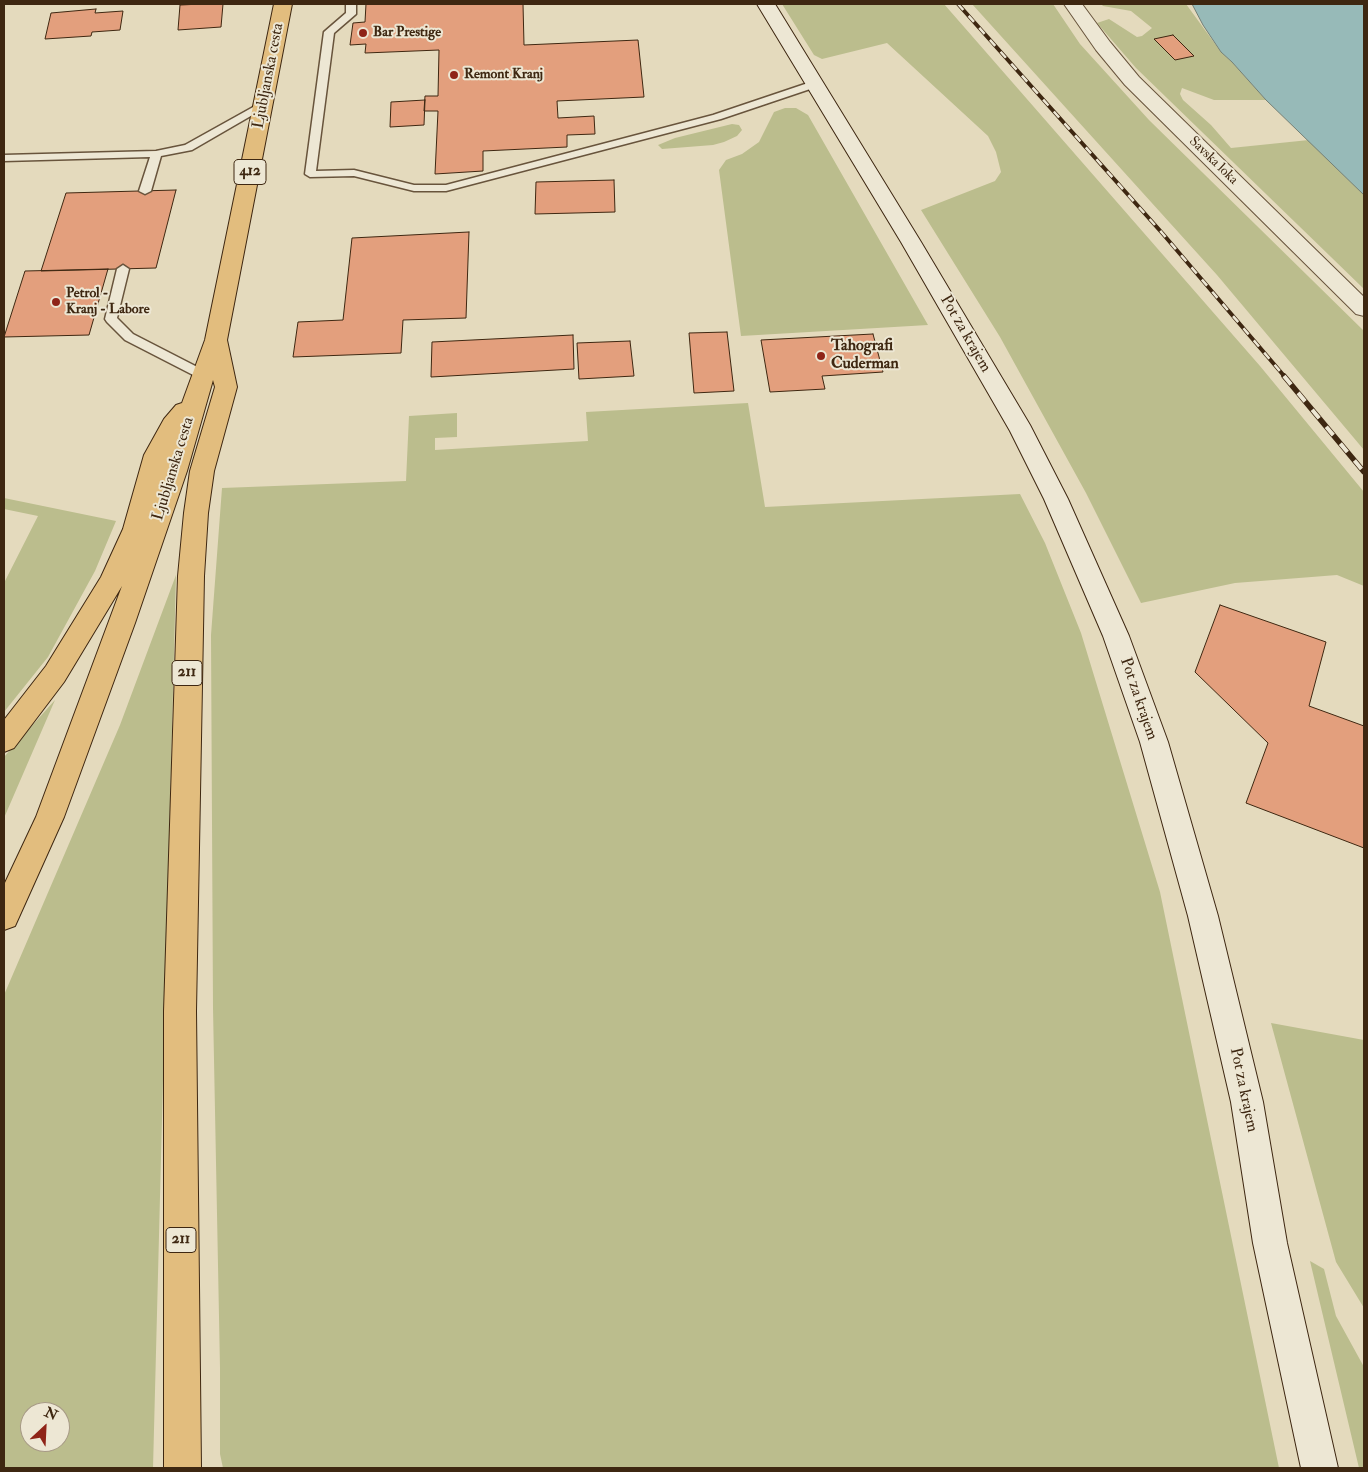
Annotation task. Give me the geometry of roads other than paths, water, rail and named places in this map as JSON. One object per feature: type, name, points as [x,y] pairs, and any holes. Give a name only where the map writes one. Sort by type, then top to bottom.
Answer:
[{"type":"main road","name":"Ljubljanska cesta","points":[[4,916],[50,817],[122,623],[175,471],[199,387],[216,340],[284,4]]},
{"type":"main road","name":"211","points":[[182,1468],[180,1012],[187,682],[191,576],[196,513],[202,471],[226,386],[216,340]]},
{"type":"main road","points":[[4,740],[55,674],[112,581],[135,529],[156,455],[172,425],[199,387]]},
{"type":"street","name":"Pot za krajem","points":[[766,4],[911,242],[1022,431],[1056,499],[1116,636],[1154,742],[1203,916],[1247,1102],[1270,1242],[1320,1468]]},
{"type":"street","name":"Savska loka","points":[[1073,4],[1132,81],[1364,309]]},
{"type":"lane","points":[[351,4],[351,14],[329,32],[310,174],[354,173],[414,188],[446,188],[717,117],[815,84]]},
{"type":"lane","points":[[4,158],[156,154],[188,148],[264,104]]},
{"type":"lane","points":[[145,191],[156,154]]},
{"type":"lane","points":[[123,269],[111,319],[129,337],[199,387]]},
{"type":"water","points":[[1192,4],[1364,4],[1364,195],[1266,100],[1221,52]]},
{"type":"railway","points":[[958,4],[1163,234],[1285,377]]},
{"type":"railway","points":[[1284,376],[1364,472]]},
{"type":"place","name":"Bar Prestige","points":[[363,33]]},
{"type":"place","name":"Remont Kranj","points":[[454,75]]},
{"type":"place","name":"Petrol - Kranj - Labore","points":[[56,302]]},
{"type":"place","name":"Tahografi Cuderman","points":[[821,356]]}]
